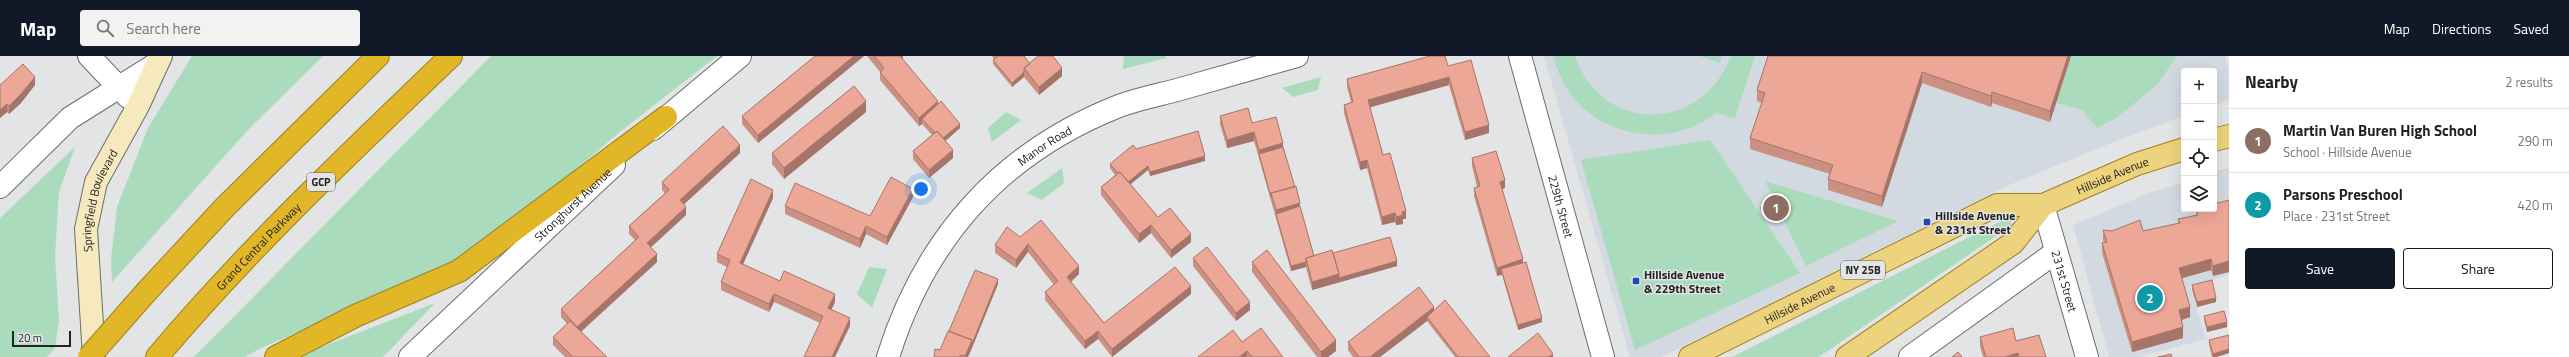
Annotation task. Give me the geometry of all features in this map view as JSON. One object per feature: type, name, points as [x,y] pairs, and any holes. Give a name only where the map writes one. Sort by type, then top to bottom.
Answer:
[{"type":"highway","points":[[309,124],[372,56]]},
{"type":"highway","points":[[89,357],[148,290],[225,207],[378,56]]},
{"type":"highway","name":"Grand Central Parkway","points":[[157,357],[195,312],[345,158],[451,56]]},
{"type":"highway","points":[[276,357],[355,316],[459,272],[666,117]]},
{"type":"main road","name":"Springfield Boulevard","points":[[94,357],[86,230],[96,182],[138,106],[158,60]]},
{"type":"main road","points":[[2217,139],[2229,136]]},
{"type":"main road","name":"Hillside Avenue","points":[[1690,357],[1997,205],[2043,205],[2137,164],[2181,150]]},
{"type":"main road","name":"Hillside Avenue","points":[[1847,357],[2013,243],[2043,205]]},
{"type":"street","points":[[89,56],[138,106]]},
{"type":"street","name":"Stronghurst Avenue","points":[[410,357],[666,117],[740,56]]},
{"type":"street","name":"Manor Road","points":[[888,357],[898,325],[921,275],[939,246],[962,215],[987,189],[1035,149],[1071,127],[1120,106],[1297,56]]},
{"type":"street","name":"229th Street","points":[[1520,56],[1603,357]]},
{"type":"street","points":[[0,187],[70,118],[158,60]]},
{"type":"street","name":"231st Street","points":[[2043,205],[2087,357]]},
{"type":"street","points":[[1910,357],[2056,252]]},
{"type":"shaded area","points":[[1544,56],[2225,56],[2229,69],[2229,100],[2217,104],[2217,68],[2181,68],[2181,117],[2116,141],[2007,186],[1661,357],[1630,357]]},
{"type":"shaded area","points":[[2229,167],[2229,275],[2190,286],[2206,339],[2138,357],[2109,357],[2073,225],[2149,193],[2181,183],[2181,212],[2217,212],[2217,171]]},
{"type":"green space","points":[[192,56],[323,56],[247,131],[112,282],[111,259],[117,207],[148,128]]},
{"type":"green space","points":[[491,56],[717,56],[621,131],[471,258],[261,348],[245,357],[194,357]]},
{"type":"green space","points":[[1124,56],[1165,56],[1166,58],[1123,69]]},
{"type":"green space","points":[[1554,56],[1575,56],[1588,82],[1607,100],[1629,111],[1652,114],[1676,111],[1698,100],[1717,81],[1731,56],[1755,56],[1735,118],[1716,113],[1693,126],[1669,133],[1643,134],[1619,129],[1596,118],[1577,102],[1563,81]]},
{"type":"green space","points":[[1700,56],[1722,56],[1720,63]]},
{"type":"green space","points":[[2071,56],[2177,56],[2157,85],[2116,118],[2097,128],[2082,110],[2056,103]]},
{"type":"green space","points":[[1321,77],[1318,90],[1293,97],[1282,88]]},
{"type":"green space","points":[[1006,112],[1021,120],[992,142],[988,128]]},
{"type":"green space","points":[[1710,140],[1800,273],[1635,350],[1581,160]]},
{"type":"green space","points":[[75,147],[59,192],[55,257],[59,320],[55,348],[47,357],[0,357],[0,218]]},
{"type":"green space","points":[[1062,168],[1064,183],[1042,200],[1027,193]]},
{"type":"green space","points":[[1765,181],[1898,221],[1806,266]]},
{"type":"green space","points":[[2005,219],[2010,219],[2012,225],[1819,357],[1732,357]]},
{"type":"green space","points":[[869,267],[887,269],[872,308],[857,294]]},
{"type":"green space","points":[[435,303],[383,357],[296,357]]},
{"type":"building","points":[[815,56],[854,56],[758,135],[742,116]]},
{"type":"building","points":[[874,56],[900,56],[938,101],[919,118],[880,72],[884,68]]},
{"type":"building","points":[[998,56],[1024,56],[1030,64],[1024,68],[1024,72],[1012,83],[993,60]]},
{"type":"building","points":[[1038,56],[1053,56],[1062,68],[1039,87],[1024,68]]},
{"type":"building","points":[[1430,56],[1445,56],[1448,66],[1471,60],[1489,125],[1465,132],[1449,77],[1368,100],[1383,155],[1390,153],[1406,211],[1402,212],[1403,215],[1396,217],[1395,213],[1382,217],[1367,160],[1360,162],[1344,105],[1353,102],[1347,79]]},
{"type":"building","points":[[1768,56],[2068,56],[2050,111],[1992,92],[1991,96],[1922,72],[1882,196],[1828,179],[1833,165],[1750,138],[1765,93],[1757,90]]},
{"type":"building","points":[[23,64],[35,77],[9,106],[7,104],[0,110],[0,85]]},
{"type":"building","points":[[854,86],[866,101],[784,168],[772,153]]},
{"type":"building","points":[[941,101],[960,124],[943,138],[937,131],[935,133],[922,119]]},
{"type":"building","points":[[1248,108],[1252,123],[1276,117],[1283,143],[1259,150],[1254,132],[1227,140],[1220,116]]},
{"type":"building","points":[[723,126],[740,145],[680,200],[686,207],[647,243],[657,254],[577,327],[561,309],[639,237],[629,226],[669,190],[662,182]]},
{"type":"building","points":[[937,131],[953,150],[929,170],[913,151]]},
{"type":"building","points":[[1198,131],[1205,156],[1150,172],[1148,166],[1128,182],[1120,172],[1118,173],[1110,164],[1133,145],[1136,149]]},
{"type":"building","points":[[1283,147],[1295,187],[1271,193],[1271,197],[1259,154]]},
{"type":"building","points":[[1496,151],[1505,180],[1500,182],[1523,259],[1497,268],[1474,188],[1480,186],[1472,158]]},
{"type":"building","points":[[1120,172],[1158,217],[1170,208],[1191,234],[1171,250],[1151,225],[1139,234],[1101,187]]},
{"type":"building","points":[[891,177],[913,189],[887,237],[866,226],[860,239],[785,206],[795,183],[870,216]]},
{"type":"building","points":[[751,179],[773,190],[740,263],[780,281],[784,271],[835,294],[828,308],[850,318],[832,357],[804,357],[823,316],[774,294],[769,304],[721,282],[730,260],[717,254]]},
{"type":"building","points":[[1296,186],[1300,203],[1276,210],[1271,193]]},
{"type":"building","points":[[2229,200],[2229,261],[2213,266],[2211,259],[2179,268],[2190,307],[2179,310],[2183,327],[2132,342],[2102,243],[2107,242],[2103,230],[2112,231],[2140,220],[2143,231],[2180,223],[2178,219],[2198,215],[2197,212],[2217,212],[2217,203]]},
{"type":"building","points":[[1300,206],[1314,256],[1306,258],[1306,262],[1291,266],[1276,214]]},
{"type":"building","points":[[1041,220],[1079,266],[1067,277],[1104,323],[1175,267],[1191,286],[1112,349],[1098,331],[1085,341],[1045,292],[1058,281],[1028,244],[1016,260],[995,245],[1007,227],[1020,237]]},
{"type":"building","points":[[1390,237],[1397,261],[1339,278],[1333,253]]},
{"type":"building","points":[[1207,247],[1250,302],[1236,313],[1193,258]]},
{"type":"building","points":[[1267,250],[1336,340],[1321,352],[1252,262]]},
{"type":"building","points":[[1332,250],[1339,274],[1312,282],[1306,258]]},
{"type":"building","points":[[1526,262],[1542,318],[1518,325],[1501,269]]},
{"type":"building","points":[[975,270],[998,279],[972,344],[972,340],[949,331]]},
{"type":"building","points":[[2212,280],[2216,298],[2197,302],[2192,285]]},
{"type":"building","points":[[1419,287],[1434,307],[1370,357],[1359,357],[1348,342]]},
{"type":"building","points":[[1445,300],[1490,357],[1458,357],[1427,317]]},
{"type":"building","points":[[2224,311],[2227,322],[2207,327],[2204,316]]},
{"type":"building","points":[[570,321],[607,357],[573,357],[553,337]]},
{"type":"building","points":[[1261,328],[1283,357],[1252,357],[1247,351],[1239,357],[1198,357],[1233,330],[1242,342]]},
{"type":"building","points":[[2013,328],[2016,341],[2039,335],[2046,357],[2019,357],[2018,353],[2005,357],[1986,357],[1980,337]]},
{"type":"building","points":[[948,331],[972,340],[965,356],[934,357],[935,349],[940,350]]},
{"type":"building","points":[[1538,333],[1553,354],[1549,357],[1508,357]]},
{"type":"building","points":[[2229,335],[2229,349],[2213,354],[2209,340]]},
{"type":"building","points":[[1958,352],[1962,357],[1952,357]]},
{"type":"building","points":[[2171,354],[2172,357],[2158,357]]},
{"type":"place","name":"Martin Van Buren High School","points":[[1776,208]]},
{"type":"place","name":"Hillside Avenue & 231st Street","points":[[1927,222]]},
{"type":"place","name":"Hillside Avenue & 229th Street","points":[[1636,281]]},
{"type":"place","name":"Parsons Preschool","points":[[2150,298]]}]
